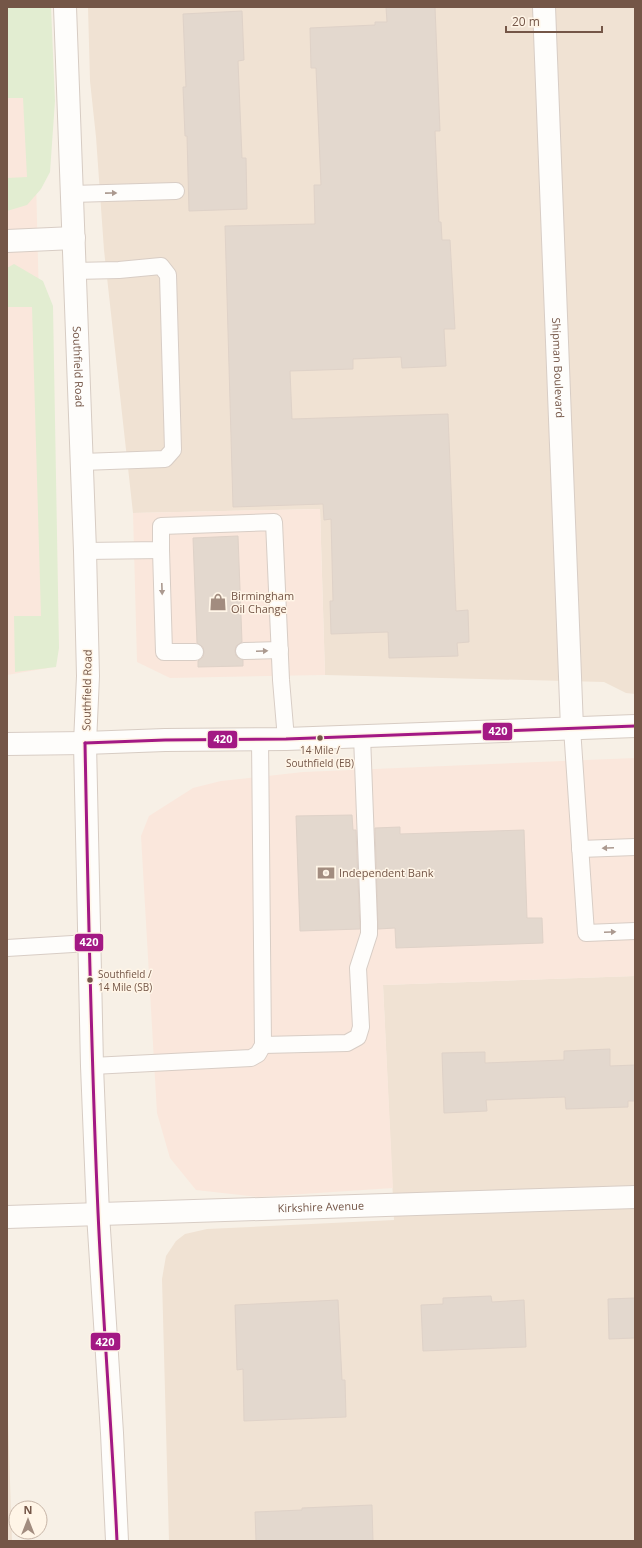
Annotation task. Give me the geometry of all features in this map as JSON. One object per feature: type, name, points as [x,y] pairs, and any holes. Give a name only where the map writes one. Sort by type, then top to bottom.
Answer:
[{"type":"main road","name":"Southfield Road","points":[[65,7],[86,551],[88,676],[86,743],[92,1066],[98,1214],[112,1433],[117,1541]]},
{"type":"main road","name":"Shipman Boulevard","points":[[544,7],[572,728]]},
{"type":"main road","points":[[7,240],[74,238]]},
{"type":"main road","points":[[7,744],[286,739],[635,726]]},
{"type":"main road","name":"Kirkshire Avenue","points":[[7,1217],[635,1197]]},
{"type":"lane","points":[[72,194],[176,191]]},
{"type":"lane","points":[[74,271],[118,270],[161,266],[168,275],[173,450],[164,459],[82,462]]},
{"type":"lane","points":[[195,652],[164,652],[161,526],[274,522],[286,739]]},
{"type":"lane","points":[[86,551],[161,550]]},
{"type":"lane","points":[[244,651],[280,650]]},
{"type":"lane","points":[[572,728],[586,933],[635,931]]},
{"type":"lane","points":[[263,1045],[347,1043],[358,1037],[362,1027],[358,968],[369,934],[362,736]]},
{"type":"lane","points":[[92,1066],[251,1058],[258,1054],[263,1045],[260,739]]},
{"type":"lane","points":[[580,849],[635,848]]},
{"type":"lane","points":[[7,948],[89,943]]},
{"type":"shaded area","points":[[88,7],[635,7],[635,694],[626,693],[604,682],[325,675],[320,509],[133,513],[104,250],[96,137],[90,81]]},
{"type":"shaded area","points":[[34,97],[48,668],[7,675],[7,98]]},
{"type":"shaded area","points":[[320,509],[325,675],[170,678],[137,662],[133,513]]},
{"type":"shaded area","points":[[635,758],[635,976],[383,985],[393,1188],[258,1197],[196,1190],[170,1158],[157,1113],[141,836],[149,816],[193,788],[221,781],[303,772]]},
{"type":"shaded area","points":[[635,976],[635,1541],[169,1541],[162,1279],[166,1256],[176,1241],[185,1234],[207,1229],[394,1220],[383,985]]},
{"type":"shaded area","points":[[7,1391],[11,1500],[8,1500],[8,1540],[12,1541],[7,1541]]},
{"type":"green space","points":[[7,7],[51,7],[55,101],[50,172],[41,189],[27,205],[7,211],[7,178],[27,177],[23,98],[7,98]]},
{"type":"green space","points":[[14,264],[43,281],[53,306],[59,648],[56,667],[15,672],[14,616],[41,616],[32,307],[7,307],[7,268]]},
{"type":"building","points":[[386,7],[435,7],[440,131],[435,131],[439,222],[441,222],[442,240],[450,240],[455,329],[444,329],[446,366],[402,368],[401,357],[353,359],[353,369],[290,371],[292,419],[448,414],[456,611],[468,610],[469,642],[457,643],[458,656],[389,658],[388,632],[331,634],[330,601],[333,601],[331,519],[324,520],[323,504],[233,507],[225,226],[315,224],[314,185],[321,185],[316,68],[311,68],[310,28],[375,25],[375,22],[387,22]]},
{"type":"building","points":[[242,11],[244,60],[238,61],[242,158],[246,158],[247,209],[189,211],[187,136],[185,136],[183,87],[186,87],[183,14]]},
{"type":"building","name":"Birmingham Oil Change","points":[[238,536],[242,642],[236,646],[235,651],[236,656],[243,660],[243,666],[198,667],[198,661],[203,657],[204,652],[203,647],[197,643],[193,538]]},
{"type":"building","name":"Independent Bank","points":[[352,815],[353,830],[356,830],[360,929],[300,931],[296,816]]},
{"type":"building","points":[[400,827],[400,834],[524,830],[527,918],[542,918],[543,943],[396,948],[395,928],[378,929],[375,828]]},
{"type":"building","points":[[610,1049],[610,1066],[635,1065],[635,1101],[628,1101],[628,1107],[566,1109],[565,1097],[486,1100],[487,1111],[444,1113],[442,1053],[485,1052],[485,1063],[564,1060],[564,1051]]},
{"type":"building","points":[[491,1296],[492,1302],[524,1300],[526,1347],[423,1351],[421,1305],[443,1304],[443,1298]]},
{"type":"building","points":[[635,1298],[635,1338],[609,1339],[608,1299]]},
{"type":"building","points":[[338,1300],[342,1380],[345,1380],[346,1417],[244,1421],[243,1369],[237,1370],[235,1305]]},
{"type":"building","points":[[372,1505],[373,1541],[256,1541],[255,1512]]},
{"type":"transit line","name":"420","points":[[85,743],[165,740],[286,739],[635,726]]},
{"type":"transit line","name":"420","points":[[85,743],[90,978],[100,1253],[117,1541]]},
{"type":"place","name":"Birmingham Oil Change","points":[[218,602]]},
{"type":"place","name":"14 Mile / Southfield (EB)","points":[[320,738]]},
{"type":"place","name":"Independent Bank","points":[[326,873]]},
{"type":"place","name":"Southfield / 14 Mile (SB)","points":[[90,980]]}]
